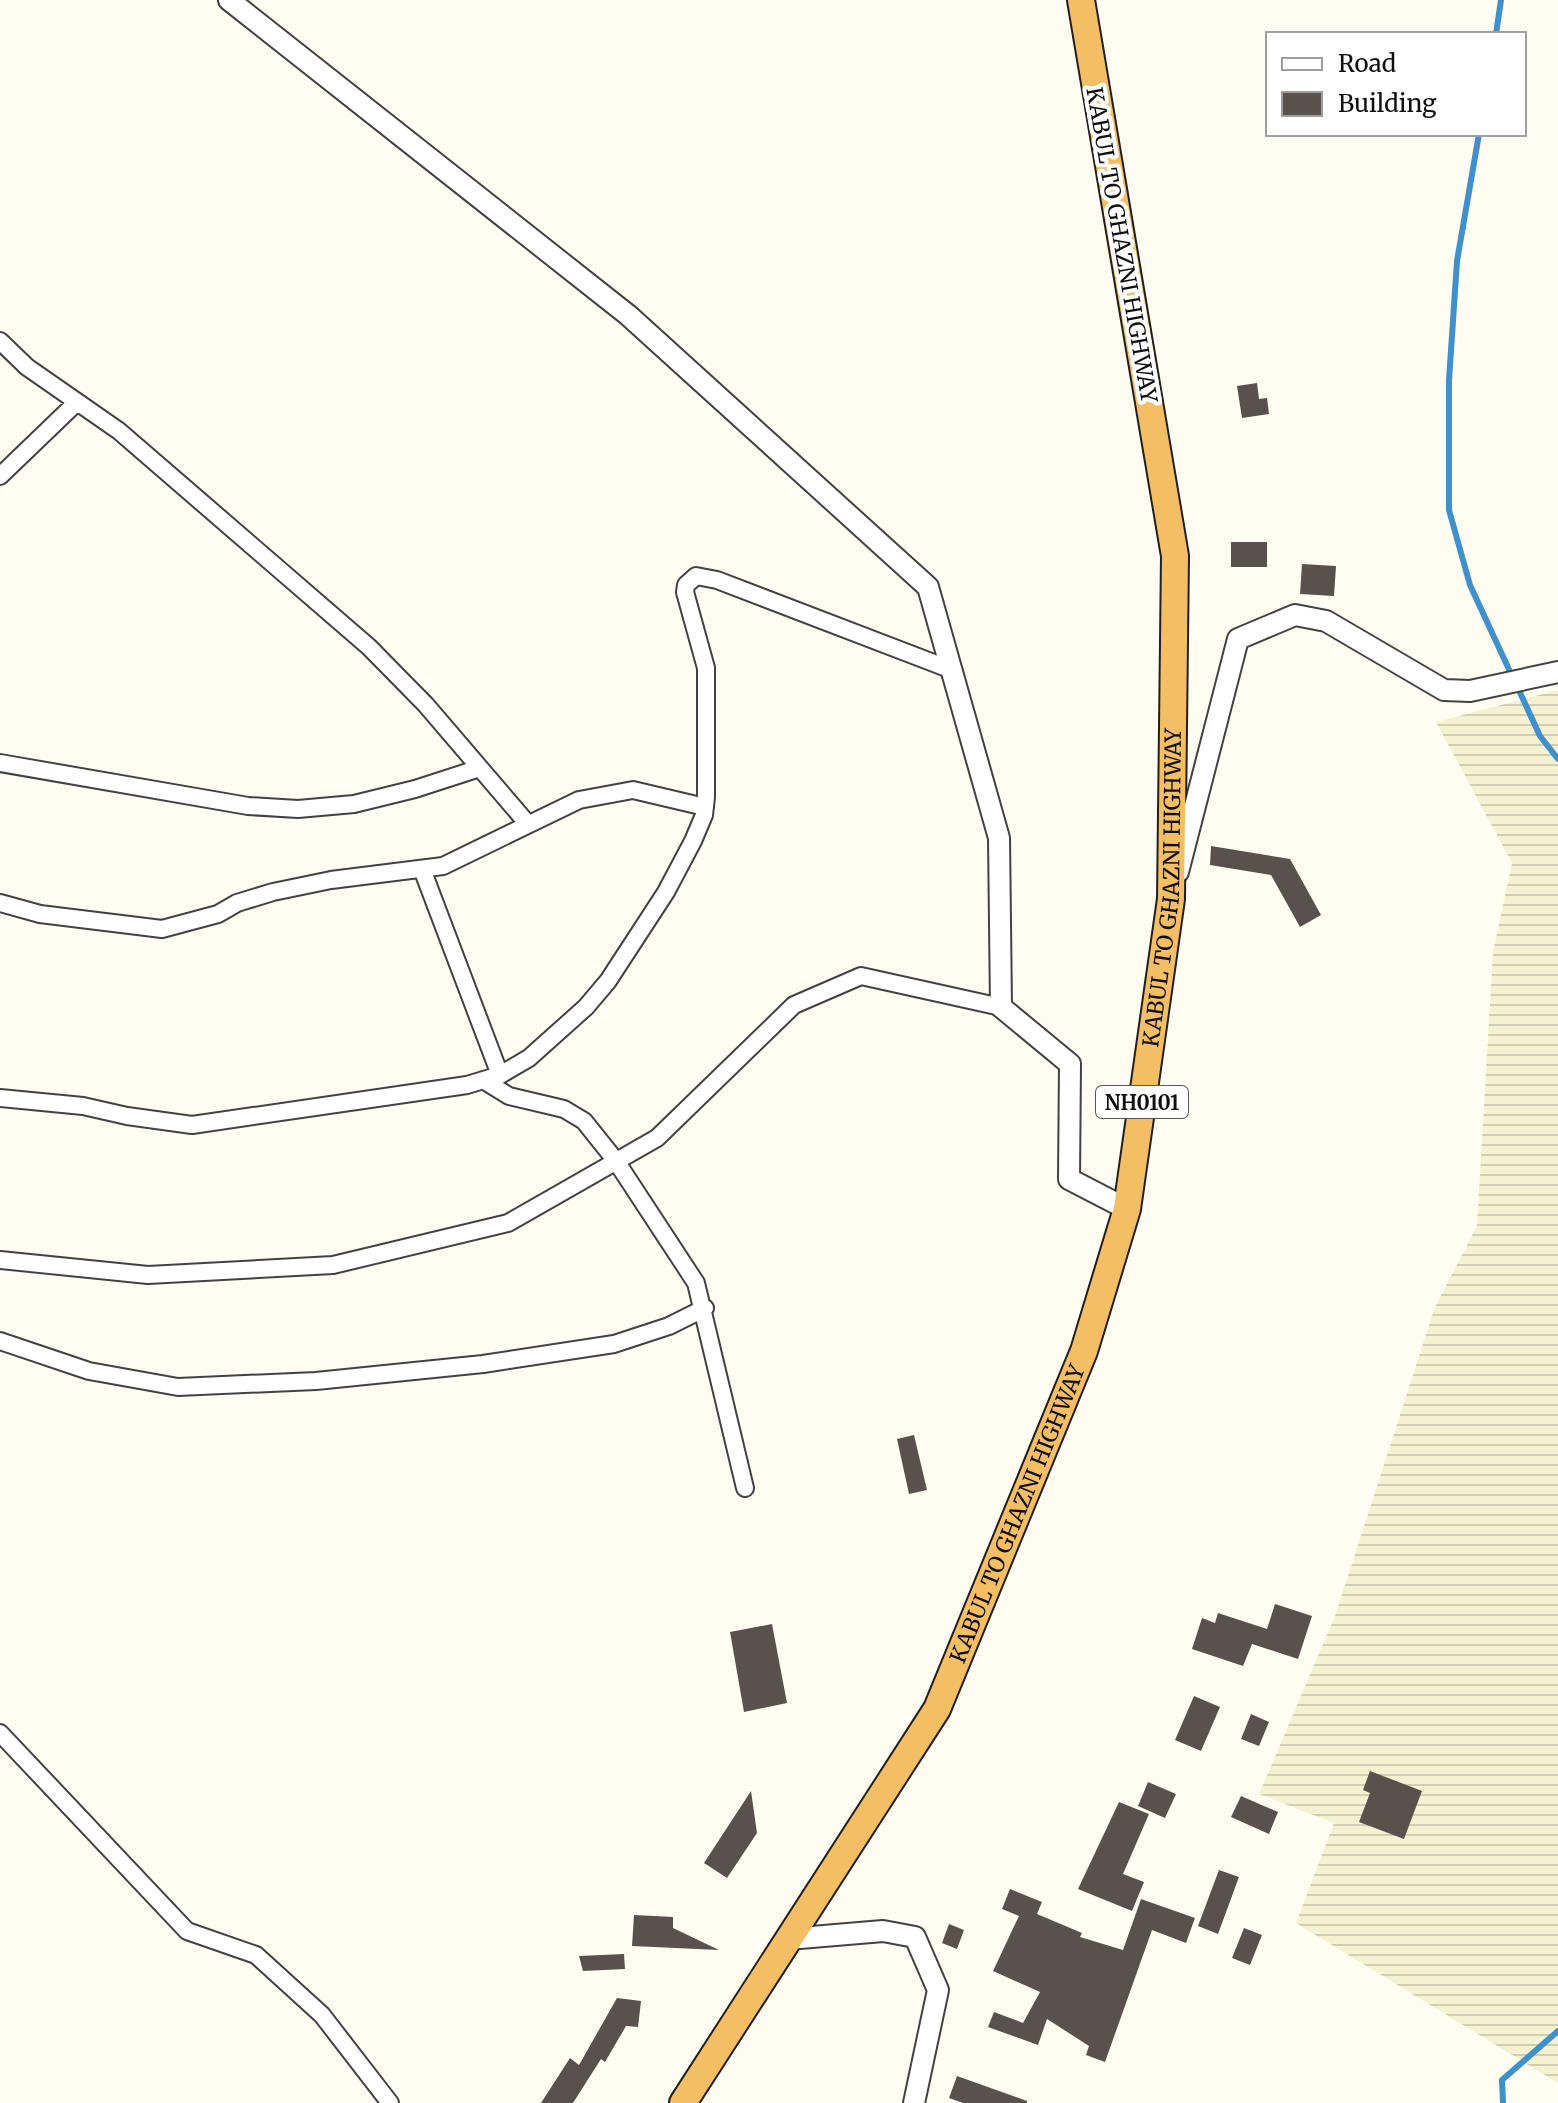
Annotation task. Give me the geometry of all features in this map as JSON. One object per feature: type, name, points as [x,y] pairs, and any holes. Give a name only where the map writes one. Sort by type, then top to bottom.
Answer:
[{"type":"highway","name":"KABUL TO GHAZNI HIGHWAY","points":[[683,2103],[937,1709],[1084,1351],[1127,1209],[1171,899],[1175,556],[1081,0]]},
{"type":"street","points":[[229,0],[628,315],[928,587],[999,838],[1001,1007]]},
{"type":"street","points":[[0,341],[27,367],[119,431],[369,647],[426,705],[527,823]]},
{"type":"street","points":[[0,476],[77,402]]},
{"type":"street","points":[[0,1098],[83,1106],[192,1125],[372,1101],[483,1080],[500,1075],[529,1058],[586,1007],[608,981],[666,892],[693,841],[705,807],[706,668],[685,592],[686,585],[696,576],[717,580],[952,670]]},
{"type":"street","points":[[1171,899],[1238,639],[1295,615],[1326,621],[1444,690],[1470,691],[1558,672]]},
{"type":"street","points":[[0,763],[248,806],[298,809],[354,804],[480,768]]},
{"type":"street","points":[[0,903],[40,914],[162,929],[218,914],[237,903],[273,892],[331,880],[443,866],[579,800],[633,790],[705,807]]},
{"type":"street","points":[[422,869],[500,1075]]},
{"type":"street","points":[[0,1260],[148,1275],[333,1265],[508,1223],[657,1138],[794,1005],[861,976],[1001,1007],[1070,1064],[1069,1179],[1127,1209]]},
{"type":"street","points":[[483,1080],[509,1096],[574,1113],[616,1161],[696,1283],[705,1308],[745,1488]]},
{"type":"street","points":[[0,1341],[89,1371],[178,1387],[301,1382],[483,1364],[614,1344],[669,1326],[705,1308]]},
{"type":"street","points":[[0,1733],[187,1931],[256,1955],[322,2015],[390,2103]]},
{"type":"street","points":[[788,1939],[883,1931],[915,1937],[938,1990],[914,2103]]},
{"type":"shaded area","points":[[1558,690],[1558,2083],[1296,1923],[1334,1823],[1259,1794],[1335,1616],[1435,1307],[1477,1226],[1493,952],[1512,863],[1436,722]]},
{"type":"building","points":[[1257,383],[1259,399],[1267,398],[1269,414],[1242,418],[1237,386]]},
{"type":"building","points":[[1231,542],[1267,542],[1267,567],[1231,567]]},
{"type":"building","points":[[1302,564],[1336,566],[1334,596],[1300,594]]},
{"type":"building","points":[[1211,846],[1290,859],[1321,915],[1300,927],[1271,875],[1210,865]]},
{"type":"building","points":[[914,1435],[927,1490],[909,1494],[897,1439]]},
{"type":"building","points":[[1275,1604],[1312,1616],[1298,1659],[1252,1644],[1243,1666],[1192,1649],[1202,1618],[1215,1623],[1218,1613],[1267,1629]]},
{"type":"building","points":[[772,1624],[787,1703],[744,1712],[730,1632]]},
{"type":"building","points":[[1194,1696],[1220,1707],[1201,1751],[1175,1740]]},
{"type":"building","points":[[1251,1714],[1269,1722],[1259,1746],[1241,1739]]},
{"type":"building","points":[[1370,1771],[1422,1791],[1404,1839],[1359,1822],[1370,1793],[1363,1790]]},
{"type":"building","points":[[1148,1782],[1176,1794],[1165,1818],[1138,1806]]},
{"type":"building","points":[[751,1791],[757,1833],[727,1878],[704,1863]]},
{"type":"building","points":[[1241,1796],[1278,1812],[1269,1834],[1231,1817]]},
{"type":"building","points":[[1119,1802],[1149,1814],[1123,1874],[1144,1882],[1132,1911],[1078,1889]]},
{"type":"building","points":[[1219,1870],[1239,1877],[1218,1934],[1198,1926]]},
{"type":"building","points":[[1010,1889],[1042,1902],[1037,1914],[1082,1933],[1080,1937],[1123,1950],[1141,1899],[1195,1918],[1186,1943],[1152,1930],[1105,2062],[1086,2055],[1089,2046],[1047,2019],[1038,2045],[988,2027],[994,2012],[1023,2023],[1040,1992],[993,1971],[1019,1916],[1002,1909]]},
{"type":"building","points":[[634,1915],[673,1917],[673,1928],[719,1950],[632,1946]]},
{"type":"building","points":[[949,1924],[964,1930],[957,1949],[942,1943]]},
{"type":"building","points":[[1244,1928],[1262,1935],[1250,1965],[1232,1958]]},
{"type":"building","points":[[624,1954],[625,1969],[583,1971],[579,1956]]},
{"type":"building","points":[[617,1998],[641,2001],[638,2027],[626,2026],[605,2062],[601,2059],[573,2103],[541,2103],[570,2058],[579,2065]]},
{"type":"building","points":[[957,2076],[1027,2103],[963,2103],[949,2098]]},
{"type":"waterway","points":[[1496,32],[1501,0]]},
{"type":"waterway","points":[[1479,136],[1457,261],[1449,380],[1449,510],[1470,585],[1512,676]]},
{"type":"waterway","points":[[1517,686],[1540,736],[1558,759]]},
{"type":"waterway","points":[[1503,2103],[1502,2080],[1558,2031]]}]
